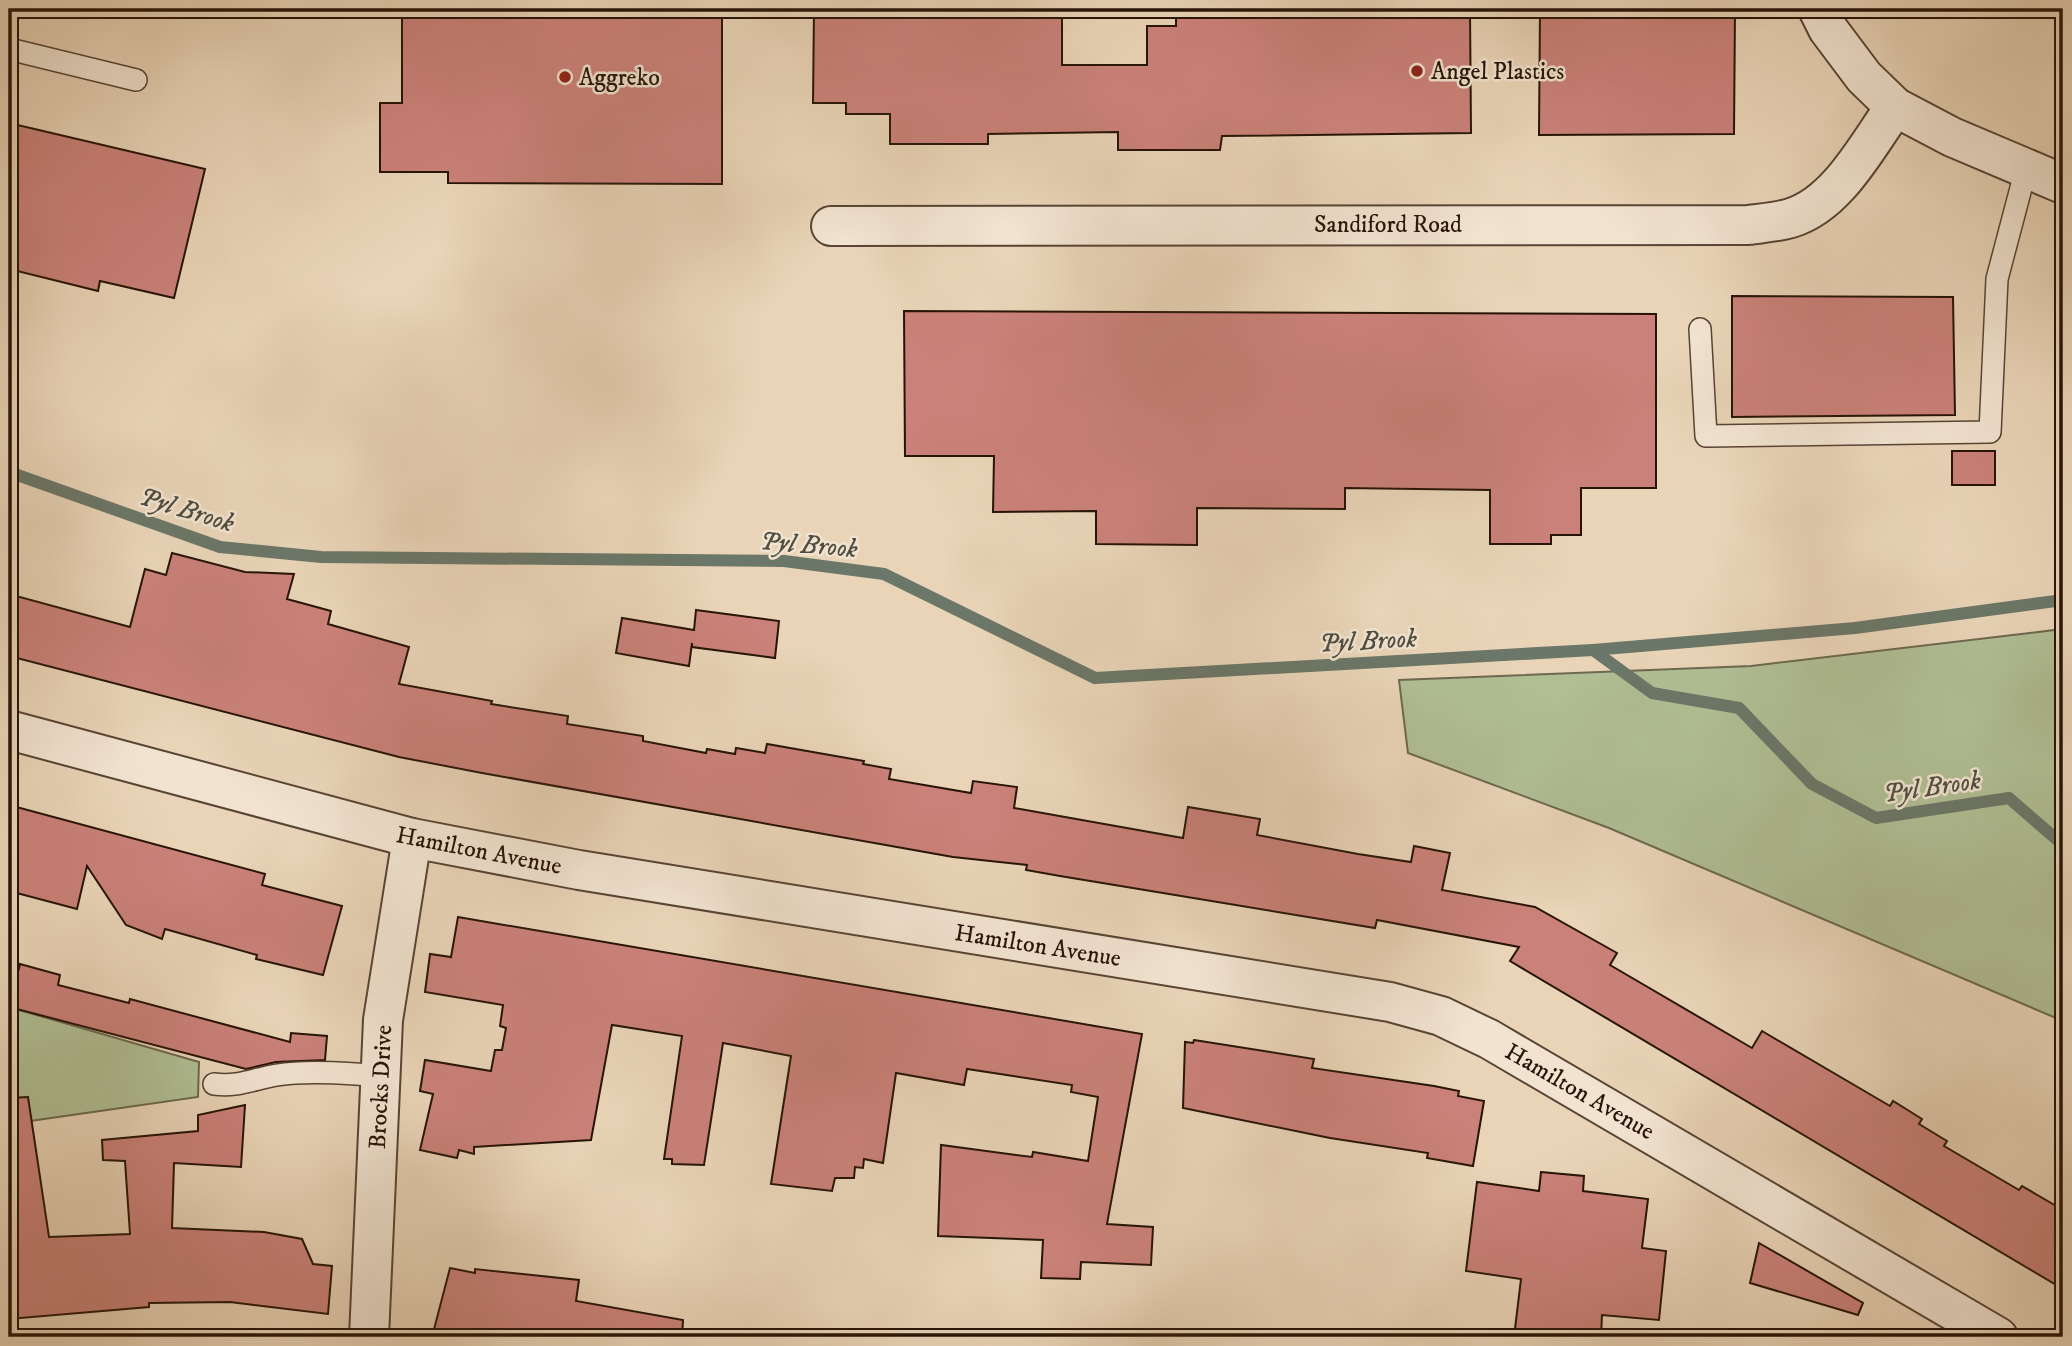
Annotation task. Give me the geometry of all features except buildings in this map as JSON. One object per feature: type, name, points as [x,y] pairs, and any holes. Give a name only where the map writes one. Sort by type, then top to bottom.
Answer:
[{"type":"street","points":[[1818,9],[1828,29],[1864,77],[1895,107],[1952,137],[2063,184]]},
{"type":"street","name":"Sandiford Road","points":[[831,226],[1748,225],[1793,218],[1823,199],[1839,182],[1895,107]]},
{"type":"street","name":"Hamilton Avenue","points":[[9,730],[412,838],[579,870],[1390,1002],[1441,1016],[1489,1039],[1632,1121],[1998,1337]]},
{"type":"street","name":"Brocks Drive","points":[[369,1337],[383,1020],[412,838]]},
{"type":"lane","points":[[9,48],[136,80]]},
{"type":"lane","points":[[1700,329],[1706,436],[1990,432],[1997,279],[2026,169]]},
{"type":"lane","points":[[214,1084],[236,1086],[276,1075],[300,1073],[380,1075]]},
{"type":"green space","points":[[2063,629],[2063,1021],[1609,828],[1408,753],[1399,680],[1751,666]]},
{"type":"green space","points":[[9,1007],[199,1062],[198,1097],[9,1124]]},
{"type":"waterway","name":"Pyl Brook","points":[[9,472],[220,547],[321,557],[784,561],[884,574],[1095,678],[1593,650],[1855,628],[2063,600]]},
{"type":"waterway","name":"Pyl Brook","points":[[1593,650],[1652,693],[1739,708],[1812,784],[1876,818],[2009,798],[2063,845]]},
{"type":"place","name":"Angel Plastics","points":[[1417,71]]},
{"type":"place","name":"Aggreko","points":[[565,77]]}]
